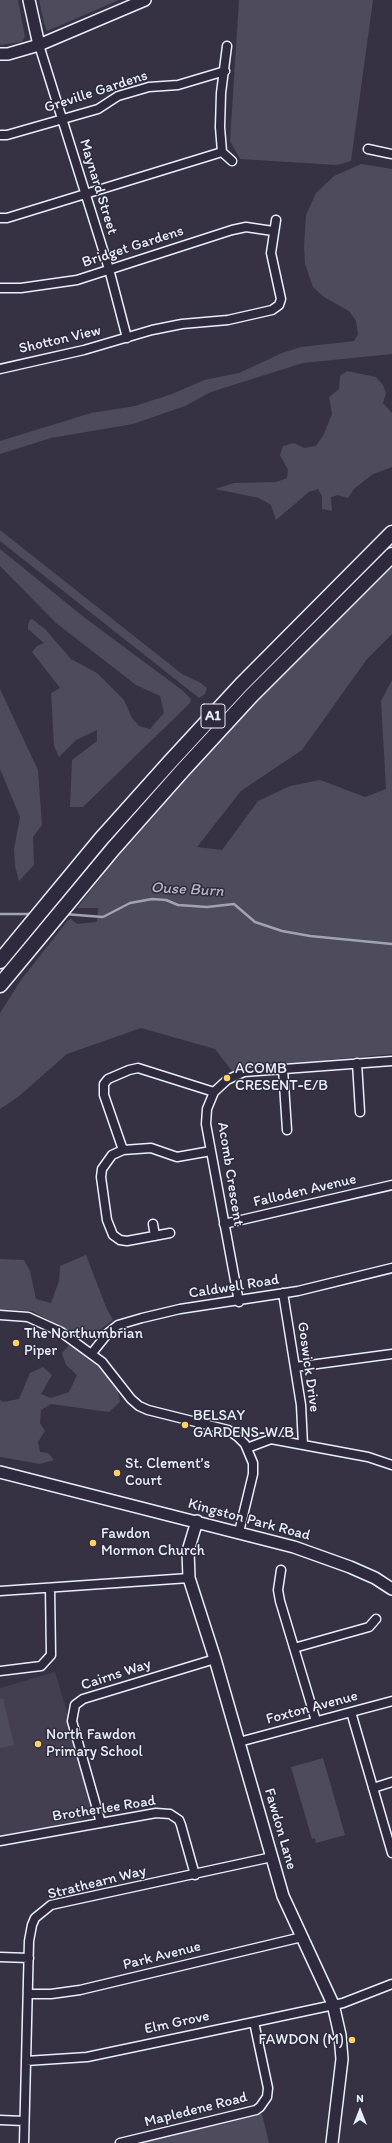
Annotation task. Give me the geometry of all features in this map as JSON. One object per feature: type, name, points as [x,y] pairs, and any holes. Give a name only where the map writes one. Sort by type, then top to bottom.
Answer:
[{"type":"highway","name":"A1","points":[[0,961],[107,833],[241,685],[392,534]]},
{"type":"highway","name":"A1","points":[[0,985],[129,831],[251,696],[392,555]]},
{"type":"street","points":[[29,0],[39,45]]},
{"type":"street","points":[[0,54],[8,54],[39,45],[145,0]]},
{"type":"street","name":"Maynard Street","points":[[39,45],[109,269],[127,338]]},
{"type":"street","points":[[227,46],[220,127],[222,152],[232,162]]},
{"type":"street","name":"Greville Gardens","points":[[0,135],[7,135],[98,109],[118,96],[149,87],[178,85],[225,71]]},
{"type":"street","points":[[368,149],[392,154]]},
{"type":"street","points":[[0,218],[7,218],[222,152]]},
{"type":"street","points":[[127,338],[152,330],[182,324],[228,320],[272,310],[279,305],[281,299],[271,253],[273,231],[276,220]]},
{"type":"street","name":"Bridget Gardens","points":[[0,288],[21,288],[77,280],[232,230],[246,227],[273,231]]},
{"type":"street","name":"Shotton View","points":[[0,369],[84,350],[127,338]]},
{"type":"street","name":"Acomb Crescent","points":[[239,1302],[206,1124],[207,1110],[214,1092],[227,1080],[244,1072],[392,1061]]},
{"type":"street","points":[[357,1063],[360,1112]]},
{"type":"street","points":[[123,1150],[104,1095],[104,1084],[108,1079],[128,1070],[138,1068],[214,1092]]},
{"type":"street","points":[[283,1069],[287,1130]]},
{"type":"street","points":[[170,1233],[127,1241],[120,1240],[113,1235],[109,1229],[101,1177],[102,1169],[112,1155],[123,1150],[151,1148],[177,1157],[211,1152]]},
{"type":"street","name":"Falloden Avenue","points":[[224,1224],[392,1185]]},
{"type":"street","points":[[153,1224],[156,1236]]},
{"type":"street","name":"Caldwell Road","points":[[92,1353],[108,1333],[118,1325],[142,1318],[180,1309],[239,1302],[392,1268]]},
{"type":"street","name":"Goswick Drive","points":[[283,1293],[301,1406],[303,1445]]},
{"type":"street","points":[[0,1315],[28,1316],[61,1332],[92,1353],[102,1362],[131,1399],[139,1406],[148,1410],[228,1430],[238,1437],[247,1448],[253,1463],[253,1474],[239,1532]]},
{"type":"street","points":[[295,1368],[392,1354]]},
{"type":"street","points":[[247,1448],[271,1439],[368,1457],[392,1465]]},
{"type":"street","name":"Kingston Park Road","points":[[0,1472],[294,1546],[350,1567],[375,1578],[392,1589]]},
{"type":"street","name":"Fawdon Lane","points":[[197,1521],[188,1551],[189,1578],[215,1659],[283,1896],[333,2004],[340,2034],[342,2059],[332,2143]]},
{"type":"street","points":[[281,1570],[278,1590],[280,1601],[316,1721]]},
{"type":"street","points":[[0,1591],[189,1578]]},
{"type":"street","points":[[0,1671],[41,1666],[51,1655],[50,1588]]},
{"type":"street","points":[[294,1648],[369,1627],[376,1619]]},
{"type":"street","name":"Cairns Way","points":[[101,1823],[72,1721],[75,1705],[83,1699],[215,1659]]},
{"type":"street","name":"Foxton Avenue","points":[[239,1742],[392,1701]]},
{"type":"street","points":[[351,1712],[392,1853]]},
{"type":"street","points":[[373,1788],[392,1782]]},
{"type":"street","name":"Brotherlee Road","points":[[0,1841],[164,1813],[175,1816],[181,1825],[195,1875]]},
{"type":"street","name":"Strathearn Way","points":[[24,2143],[29,1958],[32,1925],[42,1911],[50,1906],[272,1857]]},
{"type":"street","name":"Park Avenue","points":[[28,1994],[51,1994],[80,1990],[302,1936]]},
{"type":"street","points":[[0,1957],[29,1958]]},
{"type":"street","name":"Elm Grove","points":[[26,2061],[87,2057],[254,2022],[343,2003],[392,1984]]},
{"type":"street","name":"Mapledene Road","points":[[120,2143],[256,2110],[260,2107],[267,2098],[268,2088],[254,2022]]},
{"type":"street","points":[[0,2120],[24,2121]]},
{"type":"shaded area","points":[[0,0],[18,0],[25,37],[22,42],[0,45]]},
{"type":"shaded area","points":[[39,0],[119,0],[47,31]]},
{"type":"shaded area","points":[[239,0],[373,0],[351,161],[337,165],[240,159],[230,141]]},
{"type":"shaded area","points":[[361,164],[392,169],[392,354],[303,363],[211,392],[185,406],[133,424],[51,438],[0,454],[0,441],[91,413],[135,406],[172,394],[204,380],[239,373],[282,353],[301,347],[354,341],[358,334],[356,321],[349,311],[324,297],[313,287],[305,264],[304,245],[306,215],[316,193],[334,176]]},
{"type":"shaded area","points":[[347,371],[376,377],[383,385],[386,393],[383,403],[392,413],[392,467],[373,474],[354,489],[348,498],[338,495],[331,497],[332,511],[322,509],[322,496],[318,489],[309,492],[276,520],[271,505],[259,498],[215,489],[234,483],[276,482],[287,478],[288,470],[280,455],[283,446],[294,443],[304,448],[316,446],[324,434],[332,414],[329,397],[339,389],[340,376]]},
{"type":"shaded area","points":[[0,530],[182,674],[201,683],[207,688],[205,694],[199,698],[0,541]]},
{"type":"shaded area","points":[[0,549],[85,618],[182,690],[191,699],[190,703],[83,807],[70,807],[72,760],[97,741],[97,730],[76,740],[59,757],[54,746],[51,693],[60,688],[32,652],[37,646],[44,643],[28,629],[30,620],[32,619],[45,629],[71,659],[97,673],[124,700],[132,718],[139,726],[150,729],[164,713],[160,696],[136,685],[56,623],[0,566]]},
{"type":"shaded area","points":[[392,567],[392,634],[367,659],[302,750],[241,791],[197,847],[222,850],[258,801],[290,786],[320,780],[365,797],[386,789],[381,701],[392,680],[392,1054],[239,1068],[232,1071],[215,1049],[141,1028],[67,1054],[18,1097],[0,1109],[0,1013],[21,980],[68,920],[71,919],[77,924],[97,922],[98,908],[77,908],[110,866],[225,735],[295,662]]},
{"type":"shaded area","points":[[0,689],[38,770],[42,825],[33,837],[34,865],[19,881],[15,866],[14,849],[20,817],[0,769]]},
{"type":"shaded area","points":[[86,1255],[106,1307],[113,1320],[86,1340],[32,1311],[0,1309],[0,1259],[24,1260],[30,1271],[36,1299],[51,1303],[59,1281],[60,1266]]},
{"type":"shaded area","points":[[69,1345],[99,1364],[117,1387],[120,1402],[109,1412],[51,1404],[41,1410],[40,1423],[45,1431],[38,1442],[40,1452],[48,1453],[54,1460],[40,1464],[0,1457],[0,1400],[3,1402],[19,1399],[30,1373],[43,1367],[52,1375],[41,1394],[51,1398],[69,1392],[77,1375],[66,1365],[62,1353]]},
{"type":"shaded area","name":"North Fawdon Primary School","points":[[55,1672],[70,1721],[91,1808],[80,1821],[0,1836],[0,1688]]},
{"type":"shaded area","points":[[3,1698],[14,1745],[0,1748],[0,1699]]},
{"type":"shaded area","points":[[323,1758],[345,1835],[316,1843],[315,1838],[312,1839],[291,1767]]},
{"type":"shaded area","points":[[262,2114],[269,2143],[140,2143]]},
{"type":"waterway","name":"Ouse Burn","points":[[64,914],[103,917],[130,903],[152,899],[166,900],[178,905],[207,907],[234,904],[255,922],[282,931],[310,936],[392,944]]},
{"type":"waterway","name":"Ouse Burn","points":[[0,914],[31,914]]},
{"type":"place","name":"ACOMB CRESENT-E/B","points":[[227,1078]]},
{"type":"place","name":"The Northumbrian Piper","points":[[16,1343]]},
{"type":"place","name":"BELSAY GARDENS-W/B","points":[[185,1425]]},
{"type":"place","name":"St. Clement’s Court","points":[[117,1473]]},
{"type":"place","name":"Fawdon Mormon Church","points":[[93,1543]]},
{"type":"place","name":"North Fawdon Primary School","points":[[38,1744]]},
{"type":"place","name":"FAWDON (M)","points":[[352,2040]]}]
